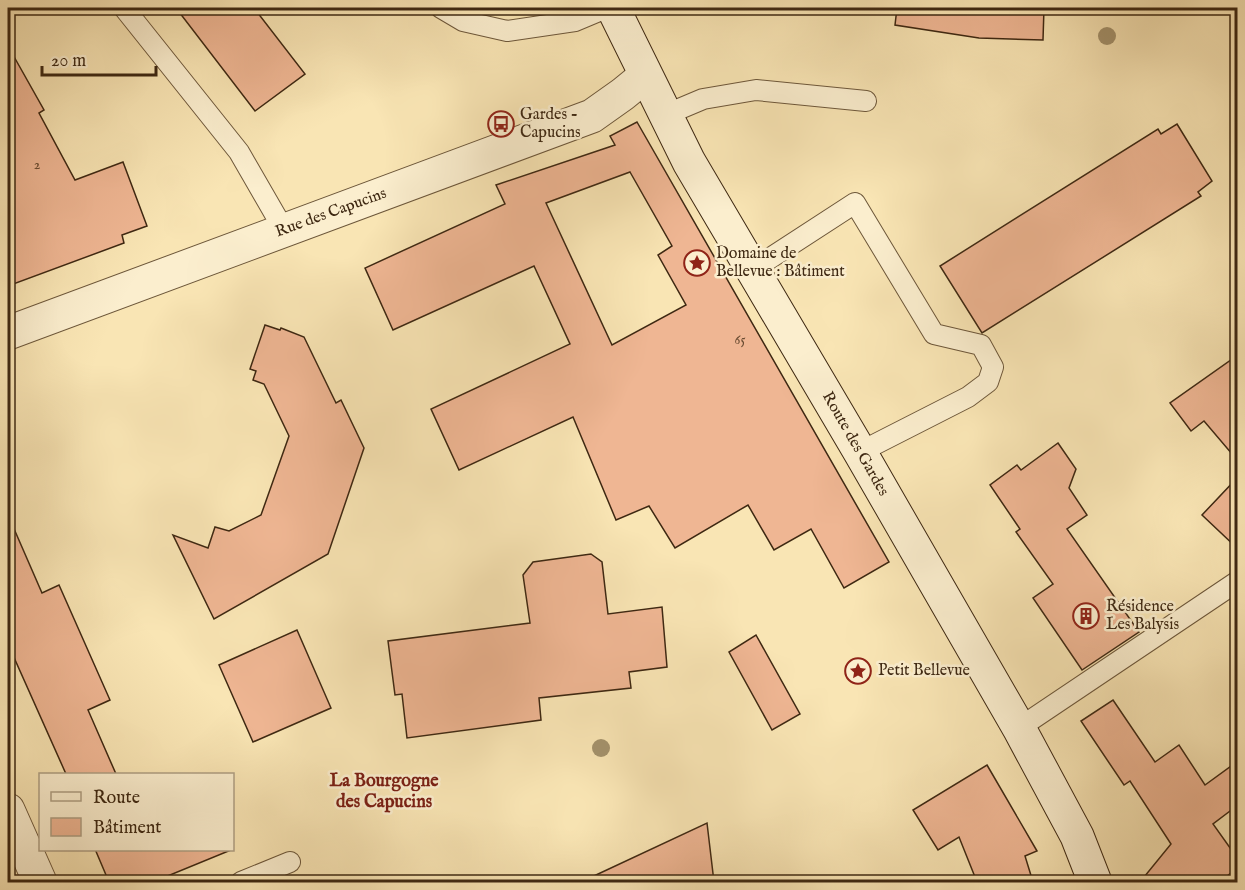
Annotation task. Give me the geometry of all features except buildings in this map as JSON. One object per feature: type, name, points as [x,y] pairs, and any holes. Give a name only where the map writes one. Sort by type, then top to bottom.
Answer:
[{"type":"main road","name":"Route des Gardes","points":[[613,8],[689,162],[1019,728],[1077,836],[1095,882]]},
{"type":"main road","name":"Rue des Capucins","points":[[8,333],[592,116],[645,76]]},
{"type":"main road","points":[[8,810],[40,882]]},
{"type":"lane","points":[[124,8],[239,152],[284,230]]},
{"type":"lane","points":[[441,8],[463,21],[507,31],[575,21],[606,8]]},
{"type":"lane","points":[[665,115],[703,99],[756,90],[866,101]]},
{"type":"lane","points":[[752,270],[855,203],[934,334],[981,345],[993,367],[988,382],[968,397],[860,452]]},
{"type":"lane","points":[[1019,728],[1238,581]]},
{"type":"lane","points":[[241,882],[290,862]]},
{"type":"place","name":"Gardes - Capucins","points":[[501,124]]},
{"type":"place","name":"Domaine de Bellevue : Bâtiment","points":[[697,263]]},
{"type":"place","name":"Résidence Les Balysis","points":[[1086,616]]},
{"type":"place","name":"Petit Bellevue","points":[[858,671]]},
{"type":"district","name":"La Bourgogne des Capucins","points":[[384,791]]}]
